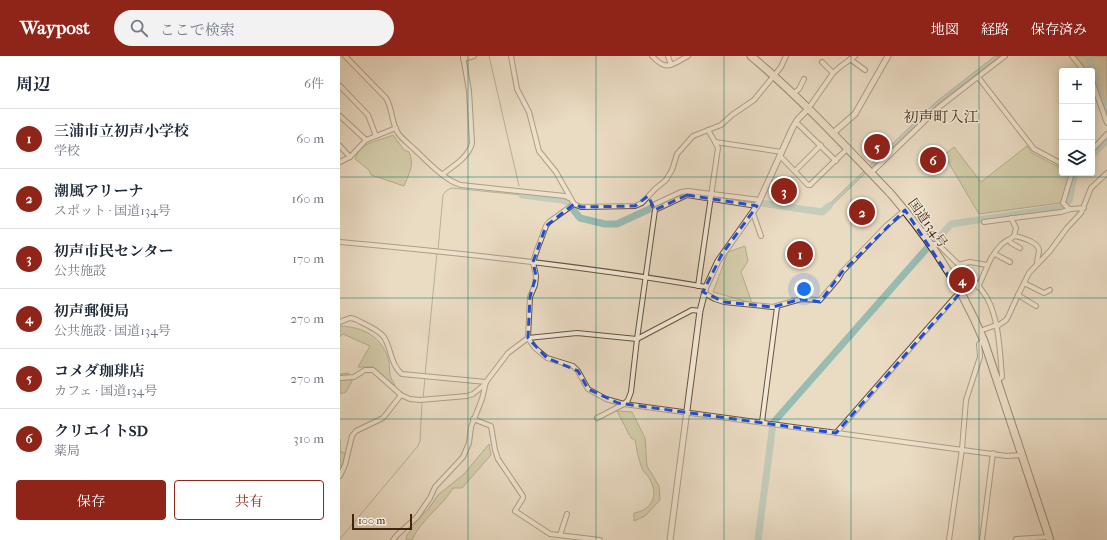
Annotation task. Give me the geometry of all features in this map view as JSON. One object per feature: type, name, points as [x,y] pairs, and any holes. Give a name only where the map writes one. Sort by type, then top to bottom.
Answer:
[{"type":"highway","name":"国道134号","points":[[751,56],[794,94],[871,173],[905,210],[931,245],[960,293],[980,331],[998,380],[1049,538]]},
{"type":"street","points":[[345,56],[386,98],[390,106],[396,128],[402,137],[439,173],[443,174],[456,184],[461,186],[565,196],[570,198]]},
{"type":"street","points":[[443,174],[464,156],[471,147],[469,91],[463,57],[474,56]]},
{"type":"street","points":[[512,56],[517,90],[528,112],[539,151],[556,172],[574,204],[581,207],[635,206],[642,203],[670,175],[679,152],[696,134],[724,123],[732,114],[754,100],[781,68],[786,56]]},
{"type":"street","points":[[652,56],[664,66],[671,65],[688,56]]},
{"type":"street","points":[[668,56],[671,65]]},
{"type":"street","points":[[670,540],[700,311],[705,290],[722,254],[753,213],[796,122],[808,109],[833,73],[855,56]]},
{"type":"street","points":[[832,134],[855,114],[888,56]]},
{"type":"street","points":[[871,173],[938,108],[1005,56]]},
{"type":"street","points":[[1072,56],[1082,68]]},
{"type":"street","points":[[850,59],[865,70]]},
{"type":"street","points":[[822,62],[833,73]]},
{"type":"street","points":[[978,77],[1034,148],[1059,162]]},
{"type":"street","points":[[794,94],[799,89],[804,78]]},
{"type":"street","points":[[340,86],[368,115],[376,136]]},
{"type":"street","points":[[1095,89],[1107,123]]},
{"type":"street","points":[[340,116],[366,140]]},
{"type":"street","points":[[796,122],[836,161]]},
{"type":"street","points":[[340,162],[350,157],[366,140],[396,128]]},
{"type":"street","points":[[698,286],[718,148],[708,130]]},
{"type":"street","points":[[1095,147],[1107,134]]},
{"type":"street","points":[[715,142],[781,154],[808,185],[836,161],[847,149]]},
{"type":"street","points":[[340,146],[350,157]]},
{"type":"street","points":[[795,171],[820,146]]},
{"type":"street","points":[[980,331],[996,326],[1006,320],[1024,283],[1037,263],[1050,251],[1067,228],[1075,220],[1084,208],[1091,188],[1107,173]]},
{"type":"street","points":[[1069,208],[1064,204],[1071,176]]},
{"type":"street","points":[[598,418],[624,404],[628,400],[631,392],[654,207],[648,196]]},
{"type":"street","points":[[654,207],[684,196],[711,196],[758,203]]},
{"type":"street","points":[[574,204],[554,218],[546,226],[536,250],[533,262],[536,276],[535,285],[530,297],[528,338],[535,348],[547,358],[573,366],[578,371],[588,389],[606,399],[624,404],[1007,456],[1023,455]]},
{"type":"street","points":[[984,222],[1061,212],[1069,208],[1084,208]]},
{"type":"street","points":[[340,242],[533,262],[646,277],[698,286],[715,299],[724,302],[777,307],[801,299],[816,301],[822,299],[842,272],[886,226],[905,210]]},
{"type":"street","points":[[753,213],[761,236]]},
{"type":"street","points":[[978,287],[987,264],[1001,245],[1014,236],[1016,228],[1011,218]]},
{"type":"street","points":[[1014,236],[1031,242],[1037,246],[1039,251],[1037,263]]},
{"type":"street","points":[[1009,240],[1020,248]]},
{"type":"street","points":[[931,245],[937,244],[958,265],[978,287],[990,306],[996,326],[1002,377],[998,380]]},
{"type":"street","points":[[995,254],[1010,262]]},
{"type":"street","points":[[958,265],[970,262],[987,264]]},
{"type":"street","points":[[1024,283],[1044,293],[1050,290]]},
{"type":"street","points":[[836,433],[960,293]]},
{"type":"street","points":[[1018,295],[1036,306]]},
{"type":"street","points":[[762,422],[777,307]]},
{"type":"street","points":[[340,378],[354,377],[365,370],[373,370],[401,395],[410,399],[426,400],[467,396],[473,394],[485,383],[508,352],[528,338],[577,333],[637,339],[692,310],[700,311]]},
{"type":"street","points":[[340,322],[352,318],[374,329],[384,338],[402,374],[485,383]]},
{"type":"street","points":[[949,540],[962,450],[966,400],[980,357],[979,344],[984,341]]},
{"type":"street","points":[[394,540],[397,535],[417,517],[430,498],[435,487],[463,456],[469,443],[473,419],[482,398],[485,383]]},
{"type":"street","points":[[340,476],[346,465],[352,436],[356,431],[383,418],[401,395]]},
{"type":"street","points":[[473,419],[491,426],[498,459],[523,496],[515,511],[550,534],[600,540]]},
{"type":"street","points":[[982,540],[993,453]]},
{"type":"street","points":[[560,535],[567,514]]},
{"type":"street","points":[[1016,539],[1049,538]]},
{"type":"highlighted area","points":[[687,195],[757,206],[722,254],[703,292],[724,302],[773,307],[801,299],[820,302],[842,272],[905,210],[960,293],[836,433],[618,403],[588,389],[578,371],[547,358],[528,338],[530,297],[536,276],[533,262],[546,226],[574,204],[581,207],[635,206],[648,196],[655,210]]},
{"type":"green space","points":[[1075,56],[1086,56],[1090,68],[1085,68]]},
{"type":"green space","points":[[1090,56],[1107,56],[1107,106],[1095,68]]},
{"type":"green space","points":[[393,135],[404,150],[409,152],[411,156],[411,169],[404,186],[371,175],[369,170],[355,159],[357,153],[361,149],[371,143]]},
{"type":"green space","points":[[1027,146],[1032,153],[1059,167],[1059,176],[1069,176],[1063,201],[1060,203],[979,214],[944,155],[954,147],[981,182]]},
{"type":"green space","points":[[745,246],[748,261],[741,272],[752,303],[713,292],[728,252]]},
{"type":"green space","points":[[340,326],[364,331],[377,340],[386,353],[389,362],[390,376],[395,386],[373,367],[358,367],[370,346],[343,334],[340,337]]},
{"type":"green space","points":[[348,373],[352,381],[346,392],[340,394],[340,374]]},
{"type":"green space","points":[[617,411],[632,412],[645,438],[647,466],[659,486],[660,500],[645,516],[634,521],[634,513],[646,509],[650,505],[654,495],[654,490],[649,478],[643,471],[635,440],[631,438]]},
{"type":"green space","points":[[489,444],[491,455],[462,488],[453,488],[426,519],[412,540],[406,540],[407,535],[438,495],[464,474]]},
{"type":"green space","points":[[340,451],[346,454],[340,472]]},
{"type":"water","points":[[995,56],[1000,56],[940,102],[828,209],[822,213],[821,212],[936,102]]},
{"type":"waterway","points":[[489,56],[519,186]]},
{"type":"waterway","points":[[1088,56],[1107,112]]},
{"type":"waterway","points":[[1095,152],[1107,140]]},
{"type":"waterway","points":[[937,240],[951,224],[1064,207],[1069,201],[1074,176]]},
{"type":"waterway","points":[[438,250],[443,195],[446,191],[451,188],[522,195],[521,194]]},
{"type":"waterway","points":[[572,208],[580,218],[605,224],[617,224],[682,194],[691,193]]},
{"type":"waterway","points":[[522,195],[562,200],[567,202]]},
{"type":"waterway","points":[[705,195],[822,212],[829,206]]},
{"type":"waterway","points":[[758,540],[773,423],[928,247]]},
{"type":"waterway","points":[[425,375],[437,253]]},
{"type":"waterway","points":[[423,399],[425,378]]},
{"type":"waterway","points":[[340,539],[418,446],[420,441],[422,402]]},
{"type":"place","name":"コメダ珈琲店","points":[[877,147]]},
{"type":"place","name":"クリエイトSD","points":[[933,160]]},
{"type":"place","name":"初声市民センター","points":[[784,191]]},
{"type":"place","name":"潮風アリーナ","points":[[862,212]]},
{"type":"place","name":"三浦市立初声小学校","points":[[800,254]]},
{"type":"place","name":"初声郵便局","points":[[962,280]]},
{"type":"district","name":"初声町入江","points":[[941,117]]}]
